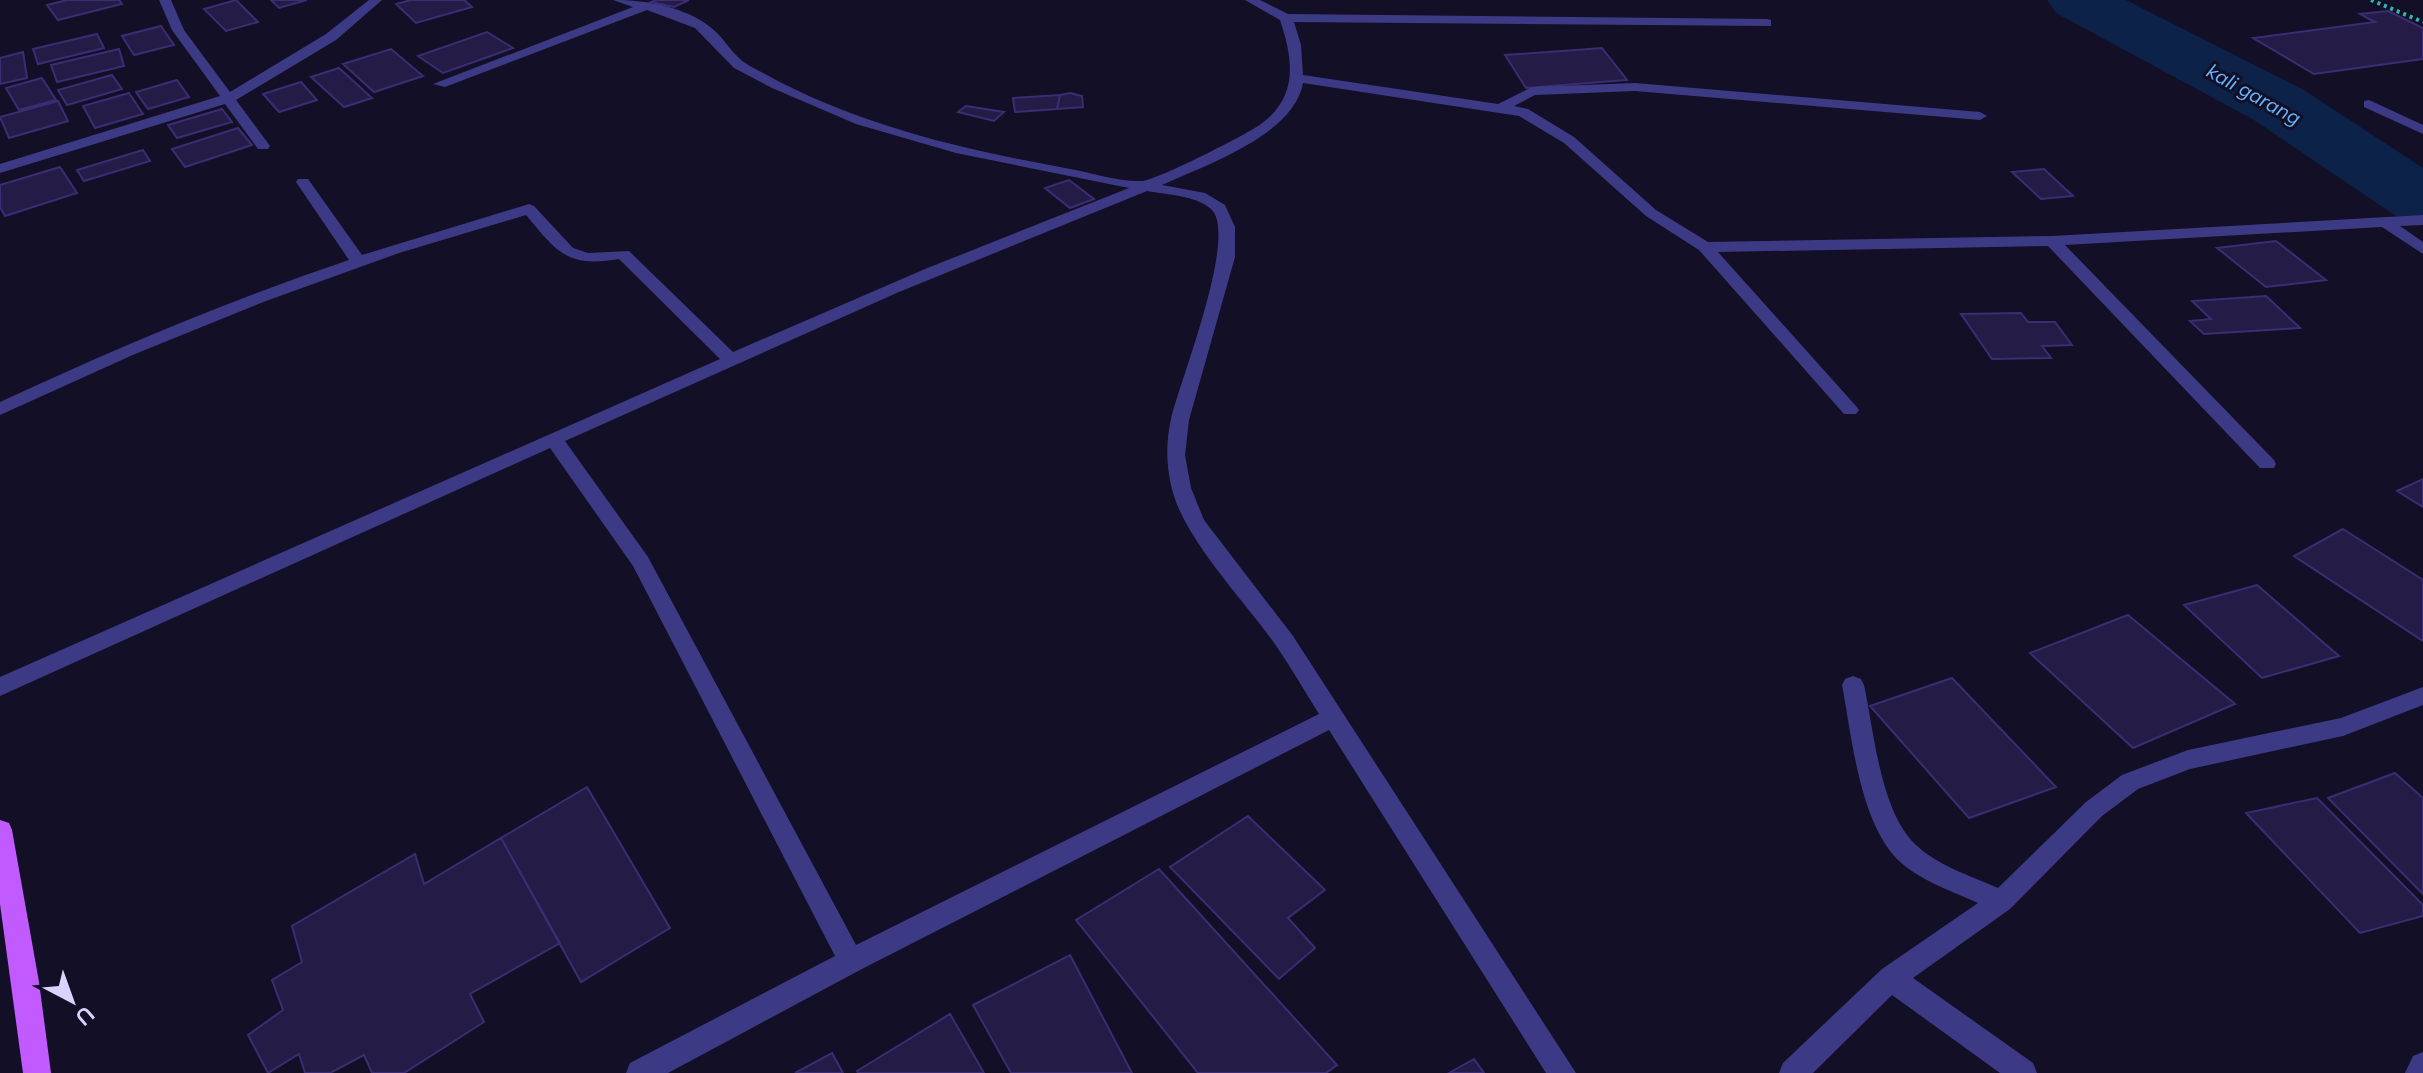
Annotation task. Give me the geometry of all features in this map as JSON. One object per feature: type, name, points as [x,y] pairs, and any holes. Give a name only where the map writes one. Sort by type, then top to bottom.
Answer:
[{"type":"main road","points":[[0,830],[26,982],[37,1073]]},
{"type":"street","points":[[165,0],[178,30],[263,146]]},
{"type":"street","points":[[0,169],[229,98],[331,37],[376,0]]},
{"type":"street","points":[[619,0],[680,16],[707,29],[728,57],[739,65],[812,103],[909,136],[982,155],[1200,196],[1220,208],[1227,227],[1227,257],[1180,420],[1176,455],[1181,488],[1195,522],[1285,642],[1562,1073]]},
{"type":"street","points":[[1251,0],[1286,18],[1767,23]]},
{"type":"street","points":[[440,84],[647,6]]},
{"type":"street","points":[[0,687],[553,438],[921,277],[1149,187],[1276,121],[1289,106],[1298,78],[1296,46],[1286,18]]},
{"type":"street","points":[[1298,78],[1504,106],[1547,124],[1651,213],[1676,232],[1705,247],[1850,410]]},
{"type":"street","points":[[1504,106],[1532,91],[1635,87],[1980,116]]},
{"type":"street","points":[[2369,104],[2423,130]]},
{"type":"street","points":[[303,182],[358,261]]},
{"type":"street","points":[[0,409],[107,359],[358,261],[529,209],[571,256],[591,260],[623,254],[731,360]]},
{"type":"street","points":[[1705,247],[2052,241],[2421,220]]},
{"type":"street","points":[[2385,222],[2423,249]]},
{"type":"street","points":[[2052,241],[2267,464]]},
{"type":"street","points":[[553,438],[641,562],[851,961]]},
{"type":"street","points":[[1853,685],[1878,797],[1892,838],[1909,855],[2001,901]]},
{"type":"street","points":[[1793,1073],[1891,978],[2001,901],[2094,809],[2130,782],[2188,760],[2343,727],[2423,696]]},
{"type":"street","points":[[640,1073],[851,961],[1332,718]]},
{"type":"street","points":[[1891,978],[2023,1073]]},
{"type":"street","points":[[2419,1073],[2423,1066]]},
{"type":"path","points":[[2371,0],[2423,22]]},
{"type":"building","points":[[67,0],[119,0],[122,4],[58,20],[47,5]]},
{"type":"building","points":[[236,0],[258,22],[226,31],[204,9]]},
{"type":"building","points":[[271,0],[307,0],[279,8]]},
{"type":"building","points":[[411,0],[464,0],[472,7],[416,23],[396,4]]},
{"type":"building","points":[[689,0],[674,7],[651,2]]},
{"type":"building","points":[[2388,11],[2423,28],[2423,59],[2314,74],[2253,38],[2375,22],[2360,14]]},
{"type":"building","points":[[161,26],[174,45],[134,55],[122,36]]},
{"type":"building","points":[[487,32],[513,48],[443,73],[418,56]]},
{"type":"building","points":[[97,34],[104,48],[38,64],[33,49]]},
{"type":"building","points":[[1602,48],[1627,80],[1526,88],[1505,55]]},
{"type":"building","points":[[119,49],[124,66],[57,82],[51,65]]},
{"type":"building","points":[[391,49],[423,76],[374,92],[343,64]]},
{"type":"building","points":[[23,52],[27,78],[0,84],[0,58]]},
{"type":"building","points":[[339,68],[372,98],[344,107],[311,77]]},
{"type":"building","points":[[112,75],[122,89],[67,105],[58,90]]},
{"type":"building","points":[[42,78],[56,100],[19,110],[6,88]]},
{"type":"building","points":[[177,80],[189,97],[148,109],[136,92]]},
{"type":"building","points":[[301,82],[317,100],[279,112],[263,94]]},
{"type":"building","points":[[129,93],[143,114],[95,128],[83,106]]},
{"type":"building","points":[[1070,93],[1082,96],[1083,107],[1057,109],[1060,95]]},
{"type":"building","points":[[1060,95],[1057,109],[1015,112],[1013,98]]},
{"type":"building","points":[[58,101],[68,121],[9,138],[0,117]]},
{"type":"building","points":[[966,106],[1004,112],[994,121],[958,112]]},
{"type":"building","points":[[222,109],[232,122],[177,138],[168,125]]},
{"type":"building","points":[[238,128],[252,145],[185,167],[172,149]]},
{"type":"building","points":[[143,150],[150,161],[84,181],[77,170]]},
{"type":"building","points":[[60,167],[77,193],[5,216],[0,207],[0,185]]},
{"type":"building","points":[[2044,169],[2073,196],[2041,199],[2012,172]]},
{"type":"building","points":[[1069,180],[1094,199],[1070,208],[1045,188]]},
{"type":"building","points":[[2276,241],[2326,280],[2266,287],[2217,248]]},
{"type":"building","points":[[2266,296],[2300,328],[2204,334],[2190,321],[2211,319],[2192,301]]},
{"type":"building","points":[[2021,313],[2028,322],[2055,322],[2072,345],[2042,346],[2051,358],[1992,359],[1961,314]]},
{"type":"building","points":[[2423,479],[2423,507],[2397,491]]},
{"type":"building","points":[[2343,529],[2423,580],[2423,641],[2294,556]]},
{"type":"building","points":[[2257,585],[2339,656],[2262,678],[2184,605]]},
{"type":"building","points":[[2128,615],[2235,704],[2133,748],[2030,653]]},
{"type":"building","points":[[1952,678],[2056,787],[1969,818],[1870,706]]},
{"type":"building","points":[[2395,773],[2423,798],[2423,894],[2328,798]]},
{"type":"building","points":[[587,787],[670,928],[581,982],[501,838]]},
{"type":"building","points":[[2317,798],[2423,905],[2423,916],[2360,933],[2246,813]]},
{"type":"building","points":[[1248,816],[1325,890],[1288,918],[1315,948],[1279,979],[1170,867]]},
{"type":"building","points":[[501,838],[560,943],[470,994],[484,1022],[404,1073],[372,1073],[364,1055],[330,1073],[305,1073],[299,1054],[268,1073],[248,1035],[283,1010],[272,980],[302,962],[292,926],[415,854],[424,884]]},
{"type":"building","points":[[1159,869],[1337,1065],[1326,1073],[1198,1073],[1076,920]]},
{"type":"building","points":[[1070,955],[1132,1073],[1011,1073],[973,1005]]},
{"type":"building","points":[[950,1014],[984,1073],[858,1073],[857,1071]]},
{"type":"building","points":[[832,1053],[843,1073],[795,1073]]},
{"type":"building","points":[[1474,1059],[1484,1073],[1449,1073]]},
{"type":"waterway","name":"kali garang","points":[[2078,0],[2279,105],[2423,200]]}]
